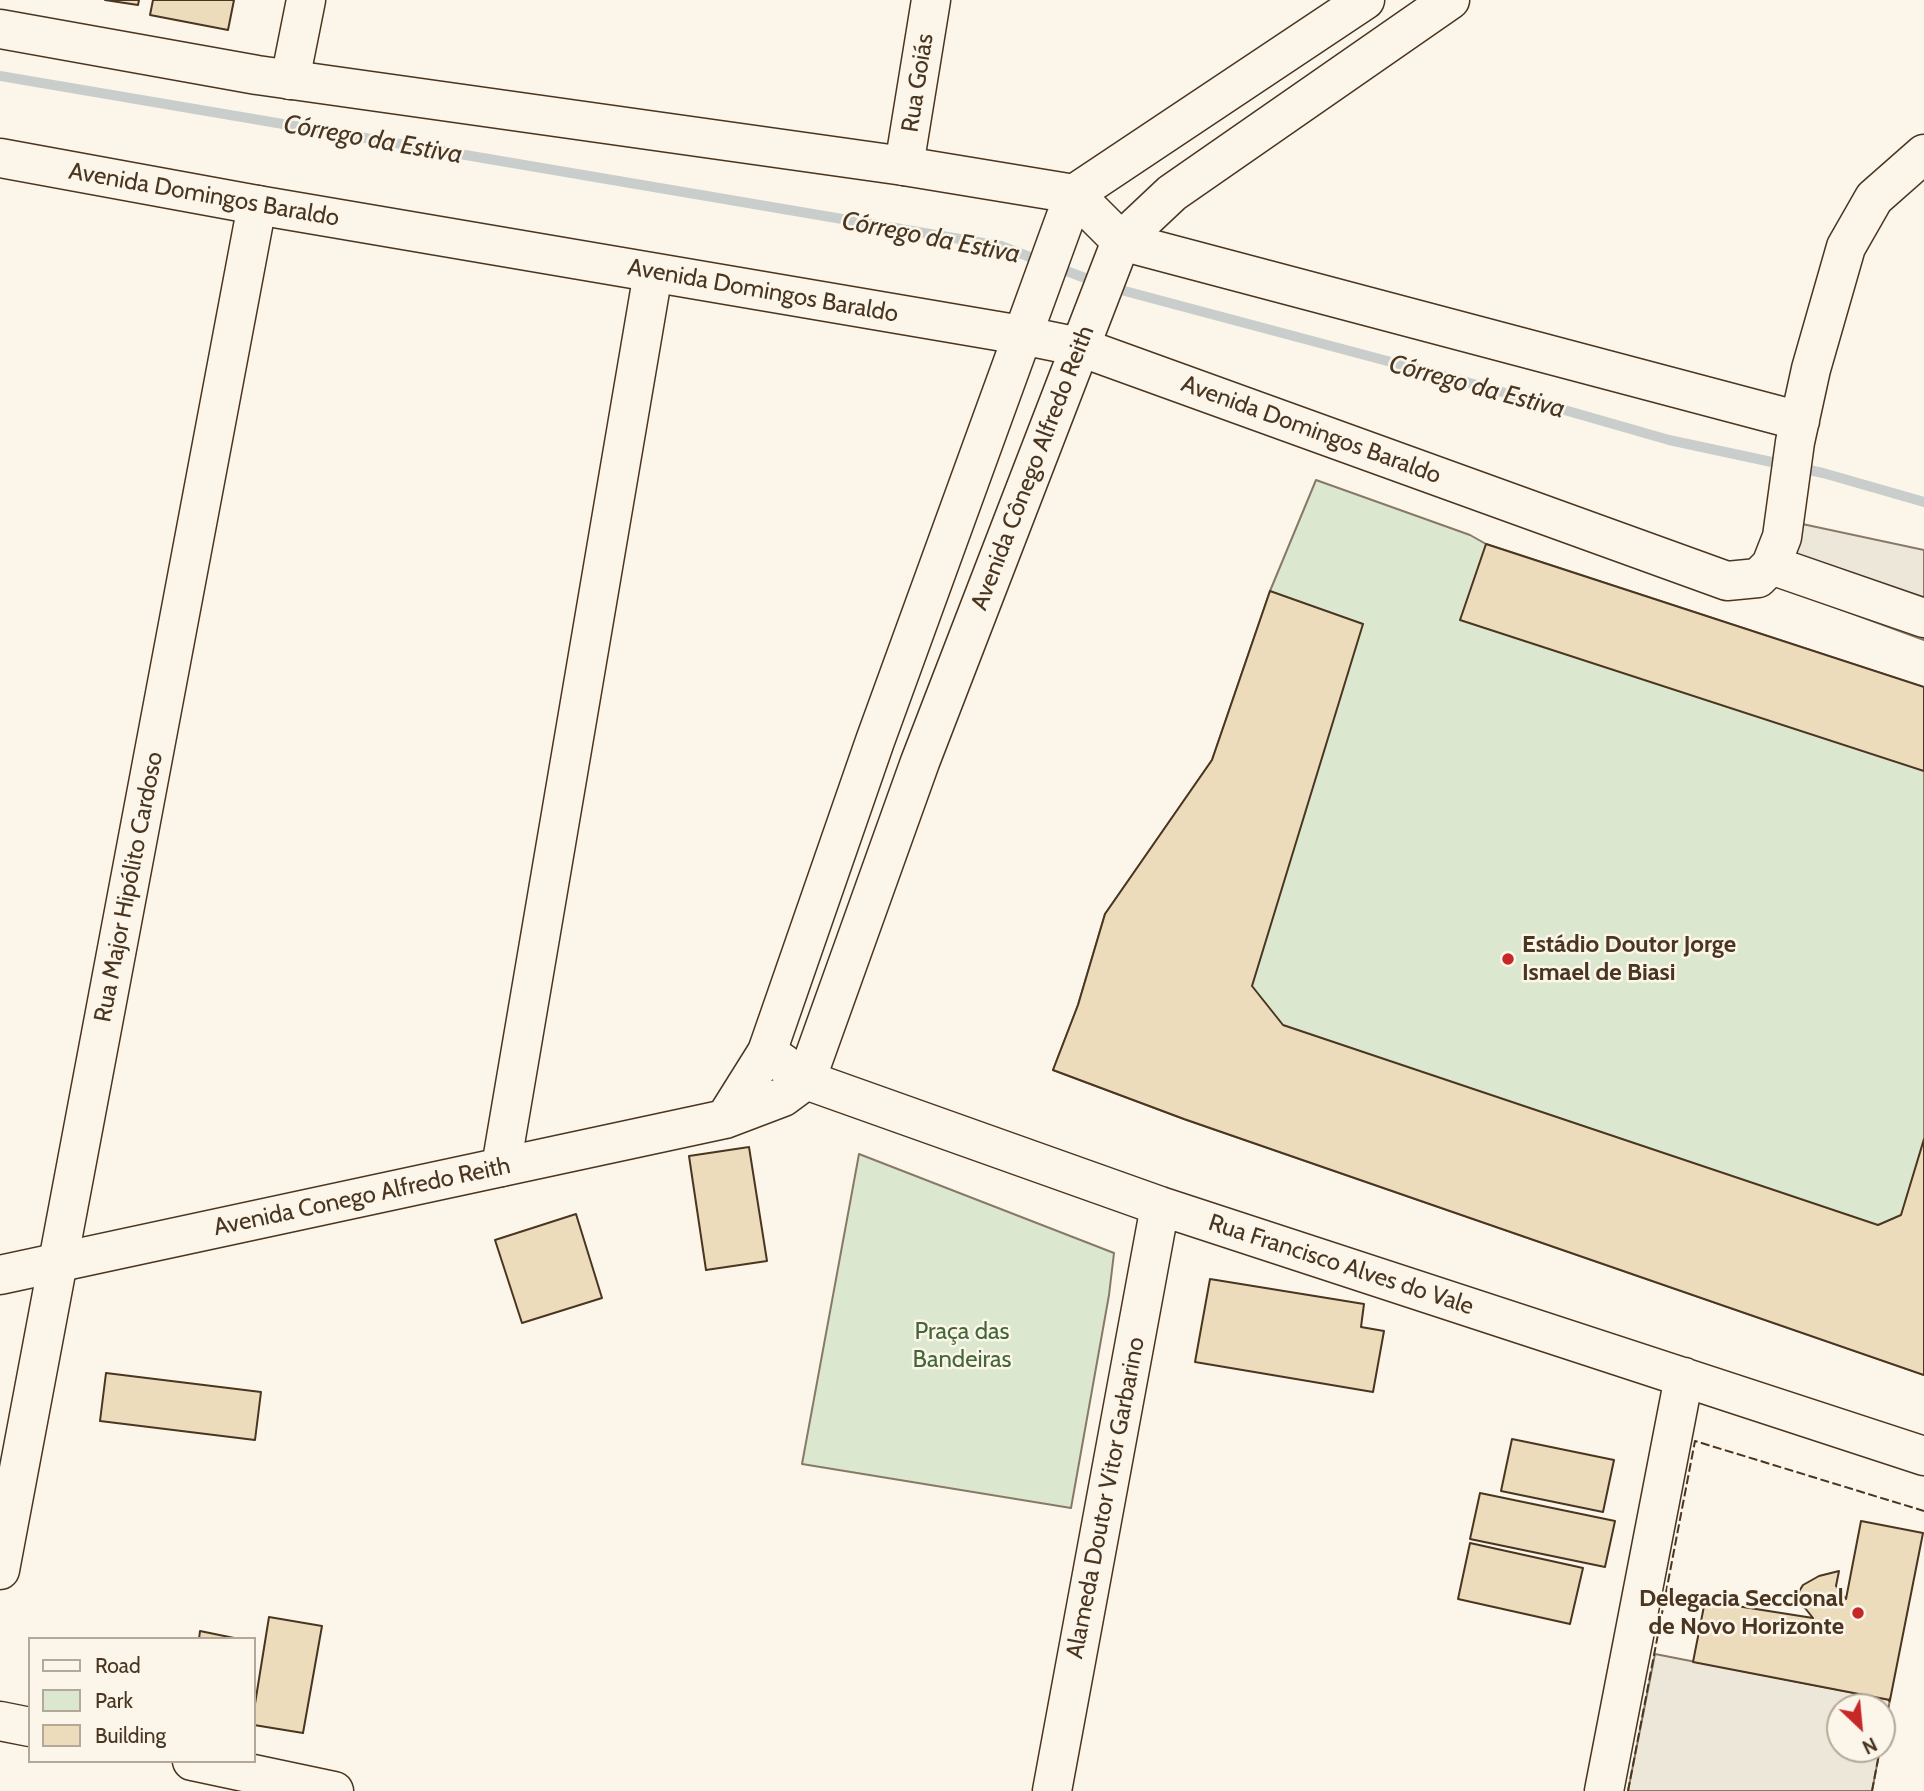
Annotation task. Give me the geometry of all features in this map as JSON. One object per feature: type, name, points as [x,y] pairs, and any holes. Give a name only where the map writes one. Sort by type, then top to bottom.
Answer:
[{"type":"street","points":[[290,80],[306,0]]},
{"type":"street","name":"Rua Goiás","points":[[904,166],[931,0]]},
{"type":"street","points":[[725,1119],[767,1052],[875,741],[1074,194],[1365,0]]},
{"type":"street","name":"Avenida Cônego Alfredo Reith","points":[[806,1080],[920,762],[1116,252],[1172,193],[1450,0]]},
{"type":"street","points":[[0,29],[290,80],[904,166],[1074,194],[1116,252],[1797,431]]},
{"type":"street","points":[[1924,153],[1874,198],[1846,247],[1811,369],[1797,431],[1782,537],[1771,565],[1924,618]]},
{"type":"street","name":"Avenida Domingos Baraldo","points":[[0,158],[1080,347],[1727,581],[1758,578],[1771,565]]},
{"type":"street","name":"Rua Major Hipólito Cardoso","points":[[0,1570],[257,205]]},
{"type":"street","points":[[501,1167],[653,273]]},
{"type":"street","points":[[875,741],[920,762]]},
{"type":"street","name":"Rua Francisco Alves do Vale","points":[[767,1052],[806,1080],[1160,1206],[1924,1457]]},
{"type":"street","name":"Avenida Conego Alfredo Reith","points":[[0,1275],[725,1119],[783,1097],[806,1080]]},
{"type":"street","name":"Alameda Doutor Vitor Garbarino","points":[[1052,1791],[1160,1206]]},
{"type":"street","points":[[1604,1791],[1684,1377]]},
{"type":"street","points":[[0,1721],[28,1727]]},
{"type":"street","points":[[201,1763],[334,1791]]},
{"type":"green space","name":"Estádio Doutor Jorge Ismael de Biasi","points":[[1316,480],[1470,535],[1486,544],[1924,687],[1924,1375],[1184,1119],[1053,1070],[1078,1005],[1105,914],[1212,760],[1270,591]]},
{"type":"green space","name":"Praça das Bandeiras","points":[[859,1154],[1114,1253],[1071,1508],[802,1464]]},
{"type":"shaded area","points":[[1793,522],[1924,550],[1924,640],[1777,586]]},
{"type":"shaded area","points":[[1655,1654],[1854,1693],[1826,1693],[1826,1763],[1877,1763],[1872,1791],[1628,1791]]},
{"type":"building","points":[[105,0],[139,0],[138,5]]},
{"type":"building","points":[[153,0],[234,0],[228,30],[150,15]]},
{"type":"building","points":[[1486,544],[1924,687],[1924,771],[1460,620]]},
{"type":"building","points":[[1270,591],[1363,624],[1252,986],[1283,1025],[1878,1225],[1901,1215],[1924,1139],[1924,1375],[1184,1119],[1053,1070],[1078,1005],[1105,914],[1212,760]]},
{"type":"building","points":[[749,1147],[767,1261],[706,1270],[689,1156]]},
{"type":"building","points":[[576,1214],[602,1298],[522,1323],[495,1240]]},
{"type":"building","points":[[1210,1279],[1364,1304],[1361,1327],[1384,1331],[1373,1392],[1195,1362]]},
{"type":"building","points":[[106,1373],[261,1392],[255,1440],[100,1421]]},
{"type":"building","points":[[1512,1439],[1614,1460],[1603,1512],[1501,1491]]},
{"type":"building","points":[[1480,1493],[1615,1521],[1605,1567],[1470,1539]]},
{"type":"building","name":"Delegacia Seccional de Novo Horizonte","points":[[1861,1521],[1923,1533],[1891,1693],[1854,1693],[1693,1662],[1705,1601],[1813,1618],[1805,1608],[1793,1601],[1803,1585],[1819,1576],[1839,1571],[1836,1586],[1846,1599]]},
{"type":"building","points":[[1470,1543],[1583,1568],[1570,1624],[1458,1599]]},
{"type":"building","points":[[269,1617],[322,1626],[303,1733],[256,1725],[256,1698]]},
{"type":"building","points":[[200,1631],[229,1637],[199,1637]]},
{"type":"waterway","name":"Córrego da Estiva","points":[[0,76],[1001,246],[1106,286],[1481,386],[1669,440],[1823,473],[1924,502]]},
{"type":"fence","points":[[1628,1791],[1695,1441],[1924,1511]]},
{"type":"fence","points":[[1872,1791],[1877,1763]]},
{"type":"place","name":"Estádio Doutor Jorge Ismael de Biasi","points":[[1508,959]]},
{"type":"place","name":"Delegacia Seccional de Novo Horizonte","points":[[1858,1613]]}]
